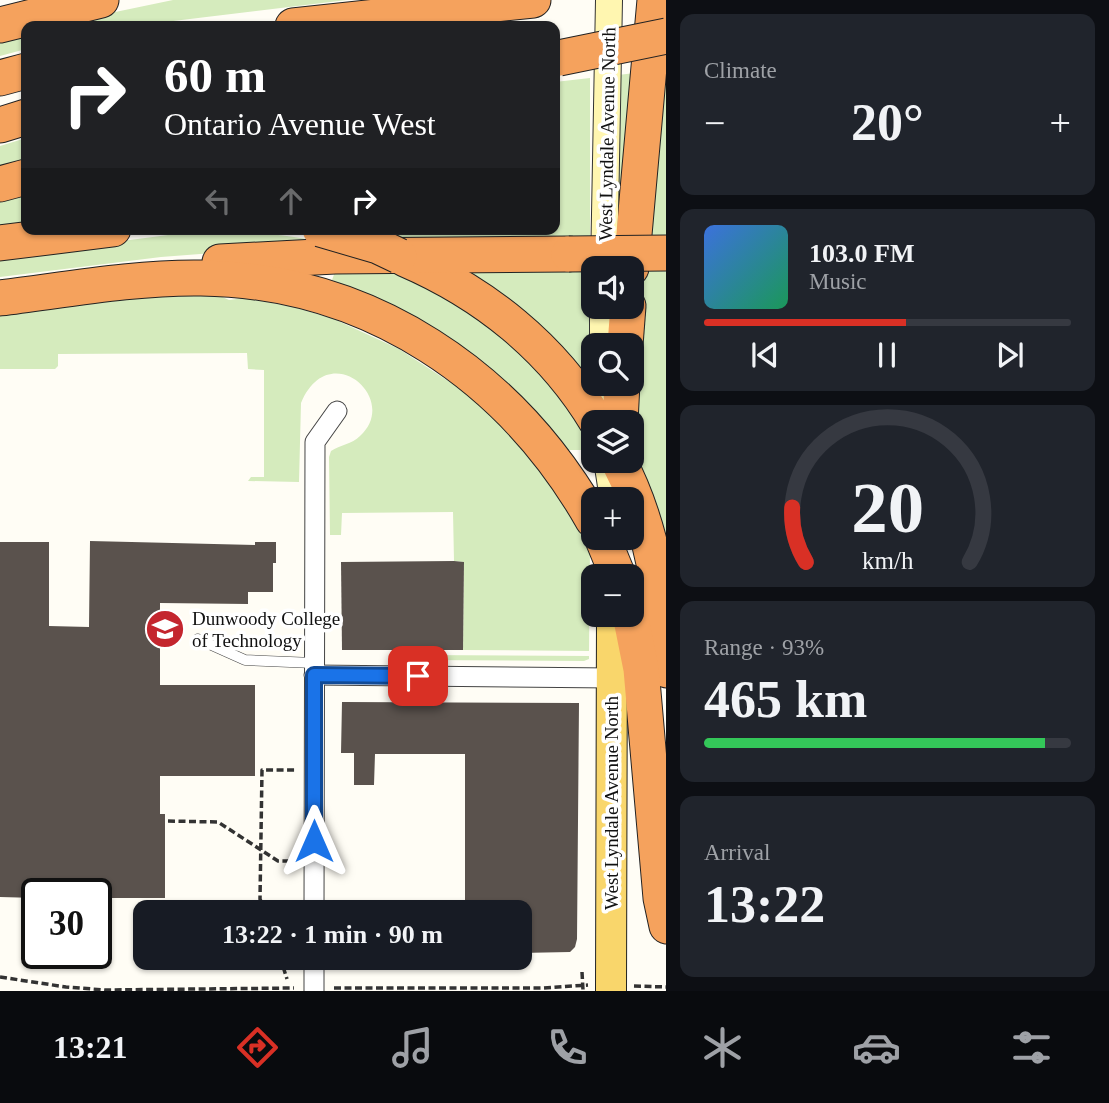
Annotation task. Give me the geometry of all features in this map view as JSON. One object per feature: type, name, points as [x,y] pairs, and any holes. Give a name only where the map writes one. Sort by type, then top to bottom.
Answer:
[{"type":"highway","points":[[14,21],[101,0]]},
{"type":"highway","points":[[339,21],[533,0]]},
{"type":"highway","points":[[632,256],[655,0]]},
{"type":"highway","points":[[560,50],[666,35]]},
{"type":"highway","points":[[0,78],[21,72]]},
{"type":"highway","points":[[0,125],[21,119]]},
{"type":"highway","points":[[0,184],[21,178]]},
{"type":"highway","points":[[0,243],[65,235]]},
{"type":"highway","points":[[340,235],[378,246],[431,270],[482,301],[515,325],[550,360],[590,410]]},
{"type":"highway","points":[[0,298],[181,278],[335,256],[666,253]]},
{"type":"highway","points":[[0,286],[228,271],[266,284],[310,293],[359,310],[407,332],[451,359],[489,389],[545,448],[581,501]]},
{"type":"highway","points":[[625,473],[652,550],[661,592],[666,670]]},
{"type":"highway","points":[[633,627],[641,668],[661,898],[666,926]]},
{"type":"main road","name":"West Lyndale Avenue North","points":[[604,256],[609,0]]},
{"type":"main road","name":"West Lyndale Avenue North","points":[[602,988],[612,627]]},
{"type":"street","points":[[314,900],[315,442],[337,411]]},
{"type":"street","points":[[314,669],[612,678]]},
{"type":"street","points":[[314,970],[314,989]]},
{"type":"lane","points":[[198,639],[245,660],[314,669]]},
{"type":"path","points":[[260,900],[262,770],[298,770]]},
{"type":"path","points":[[168,821],[218,821],[278,861],[298,861]]},
{"type":"path","points":[[284,970],[287,978]]},
{"type":"path","points":[[582,972],[602,988]]},
{"type":"path","points":[[0,976],[66,987],[105,990],[666,987]]},
{"type":"green space","points":[[173,0],[347,0],[173,21],[72,21]]},
{"type":"green space","points":[[21,32],[21,50],[0,56],[0,38]]},
{"type":"green space","points":[[666,69],[666,241],[645,241]]},
{"type":"green space","points":[[635,73],[622,218],[614,218],[618,75]]},
{"type":"green space","points":[[590,78],[590,241],[402,243],[381,235],[560,235],[560,81]]},
{"type":"green space","points":[[21,140],[21,167],[0,173],[0,146]]},
{"type":"green space","points":[[21,192],[21,230],[0,232],[0,198]]},
{"type":"green space","points":[[168,235],[278,235],[331,244],[161,257],[0,277],[0,257]]},
{"type":"green space","points":[[581,265],[581,319],[590,319],[590,333],[581,333],[581,383],[451,267]]},
{"type":"green space","points":[[645,265],[666,265],[666,566],[644,498],[644,487],[640,487],[636,473],[644,473],[644,410],[634,410],[635,396],[644,396],[644,333],[640,333],[641,319],[644,319]]},
{"type":"green space","points":[[397,267],[429,282],[534,362],[581,423],[581,450],[567,450],[440,333],[397,307],[332,280],[336,269]]},
{"type":"green space","points":[[165,295],[220,296],[229,300],[244,298],[294,307],[334,319],[399,349],[462,390],[492,416],[533,458],[578,524],[581,530],[581,550],[590,550],[590,564],[581,564],[581,627],[589,627],[589,651],[463,650],[464,562],[454,561],[453,512],[342,513],[341,535],[330,535],[331,451],[357,439],[370,421],[372,406],[367,392],[356,380],[343,374],[328,375],[313,384],[301,403],[299,482],[248,481],[251,477],[264,477],[264,370],[248,369],[247,353],[58,354],[58,366],[55,369],[0,369],[0,314]]},
{"type":"green space","points":[[421,655],[589,656],[589,659],[421,660]]},
{"type":"building","name":"Dunwoody College of Technology","points":[[90,541],[255,545],[255,542],[276,542],[273,592],[248,592],[248,604],[160,603],[160,685],[255,685],[255,776],[160,776],[160,814],[165,814],[165,898],[112,898],[112,878],[21,878],[21,898],[0,897],[0,542],[49,542],[49,626],[89,627]]},
{"type":"building","points":[[341,562],[464,562],[463,650],[342,650]]},
{"type":"building","points":[[342,702],[579,703],[575,947],[570,952],[532,953],[532,900],[465,900],[465,754],[375,754],[374,785],[354,785],[354,753],[341,753]]},
{"type":"place","name":"Dunwoody College of Technology","points":[[165,629]]},
{"type":"route","points":[[314,841],[314,675],[418,676]]}]
